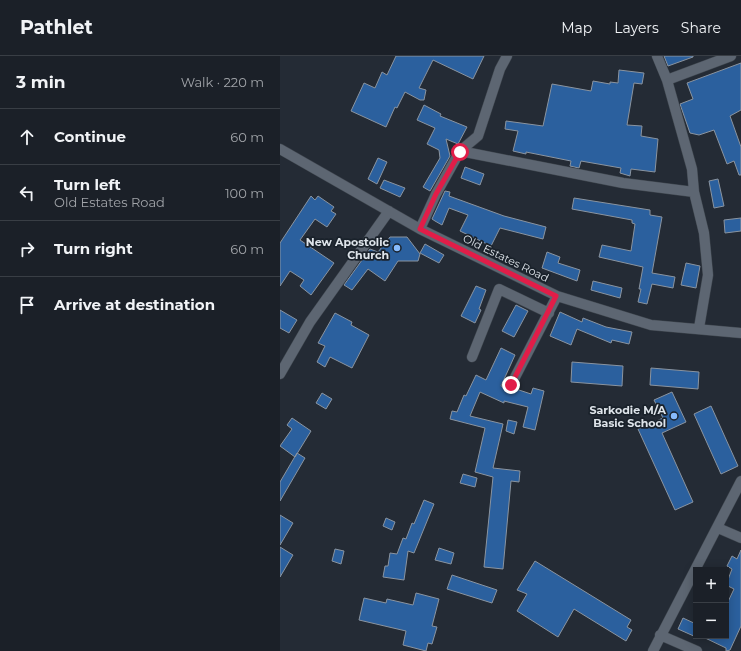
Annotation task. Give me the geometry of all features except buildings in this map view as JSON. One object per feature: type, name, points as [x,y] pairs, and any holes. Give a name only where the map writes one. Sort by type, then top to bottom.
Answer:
[{"type":"street","points":[[420,229],[436,194],[460,152],[478,136],[488,101],[500,68],[507,56]]},
{"type":"street","points":[[657,56],[667,80],[692,169],[694,192],[704,234],[708,275],[699,328]]},
{"type":"street","points":[[667,80],[731,56]]},
{"type":"street","name":"Old Estates Road","points":[[280,149],[420,229],[556,296],[651,325],[699,328],[741,333]]},
{"type":"street","points":[[460,152],[623,183],[694,192]]},
{"type":"street","points":[[280,374],[310,322],[389,211]]},
{"type":"street","points":[[472,357],[499,289],[549,313]]},
{"type":"street","points":[[511,385],[549,313],[556,296]]},
{"type":"street","points":[[653,651],[741,481]]},
{"type":"street","points":[[718,528],[741,538]]},
{"type":"street","points":[[660,635],[697,651]]},
{"type":"place","name":"New Apostolic Church","points":[[397,248]]},
{"type":"place","name":"Sarkodie M/A Basic School","points":[[674,416]]},
{"type":"route","points":[[460,152],[436,194],[420,229],[556,296],[549,313],[511,385]]}]
